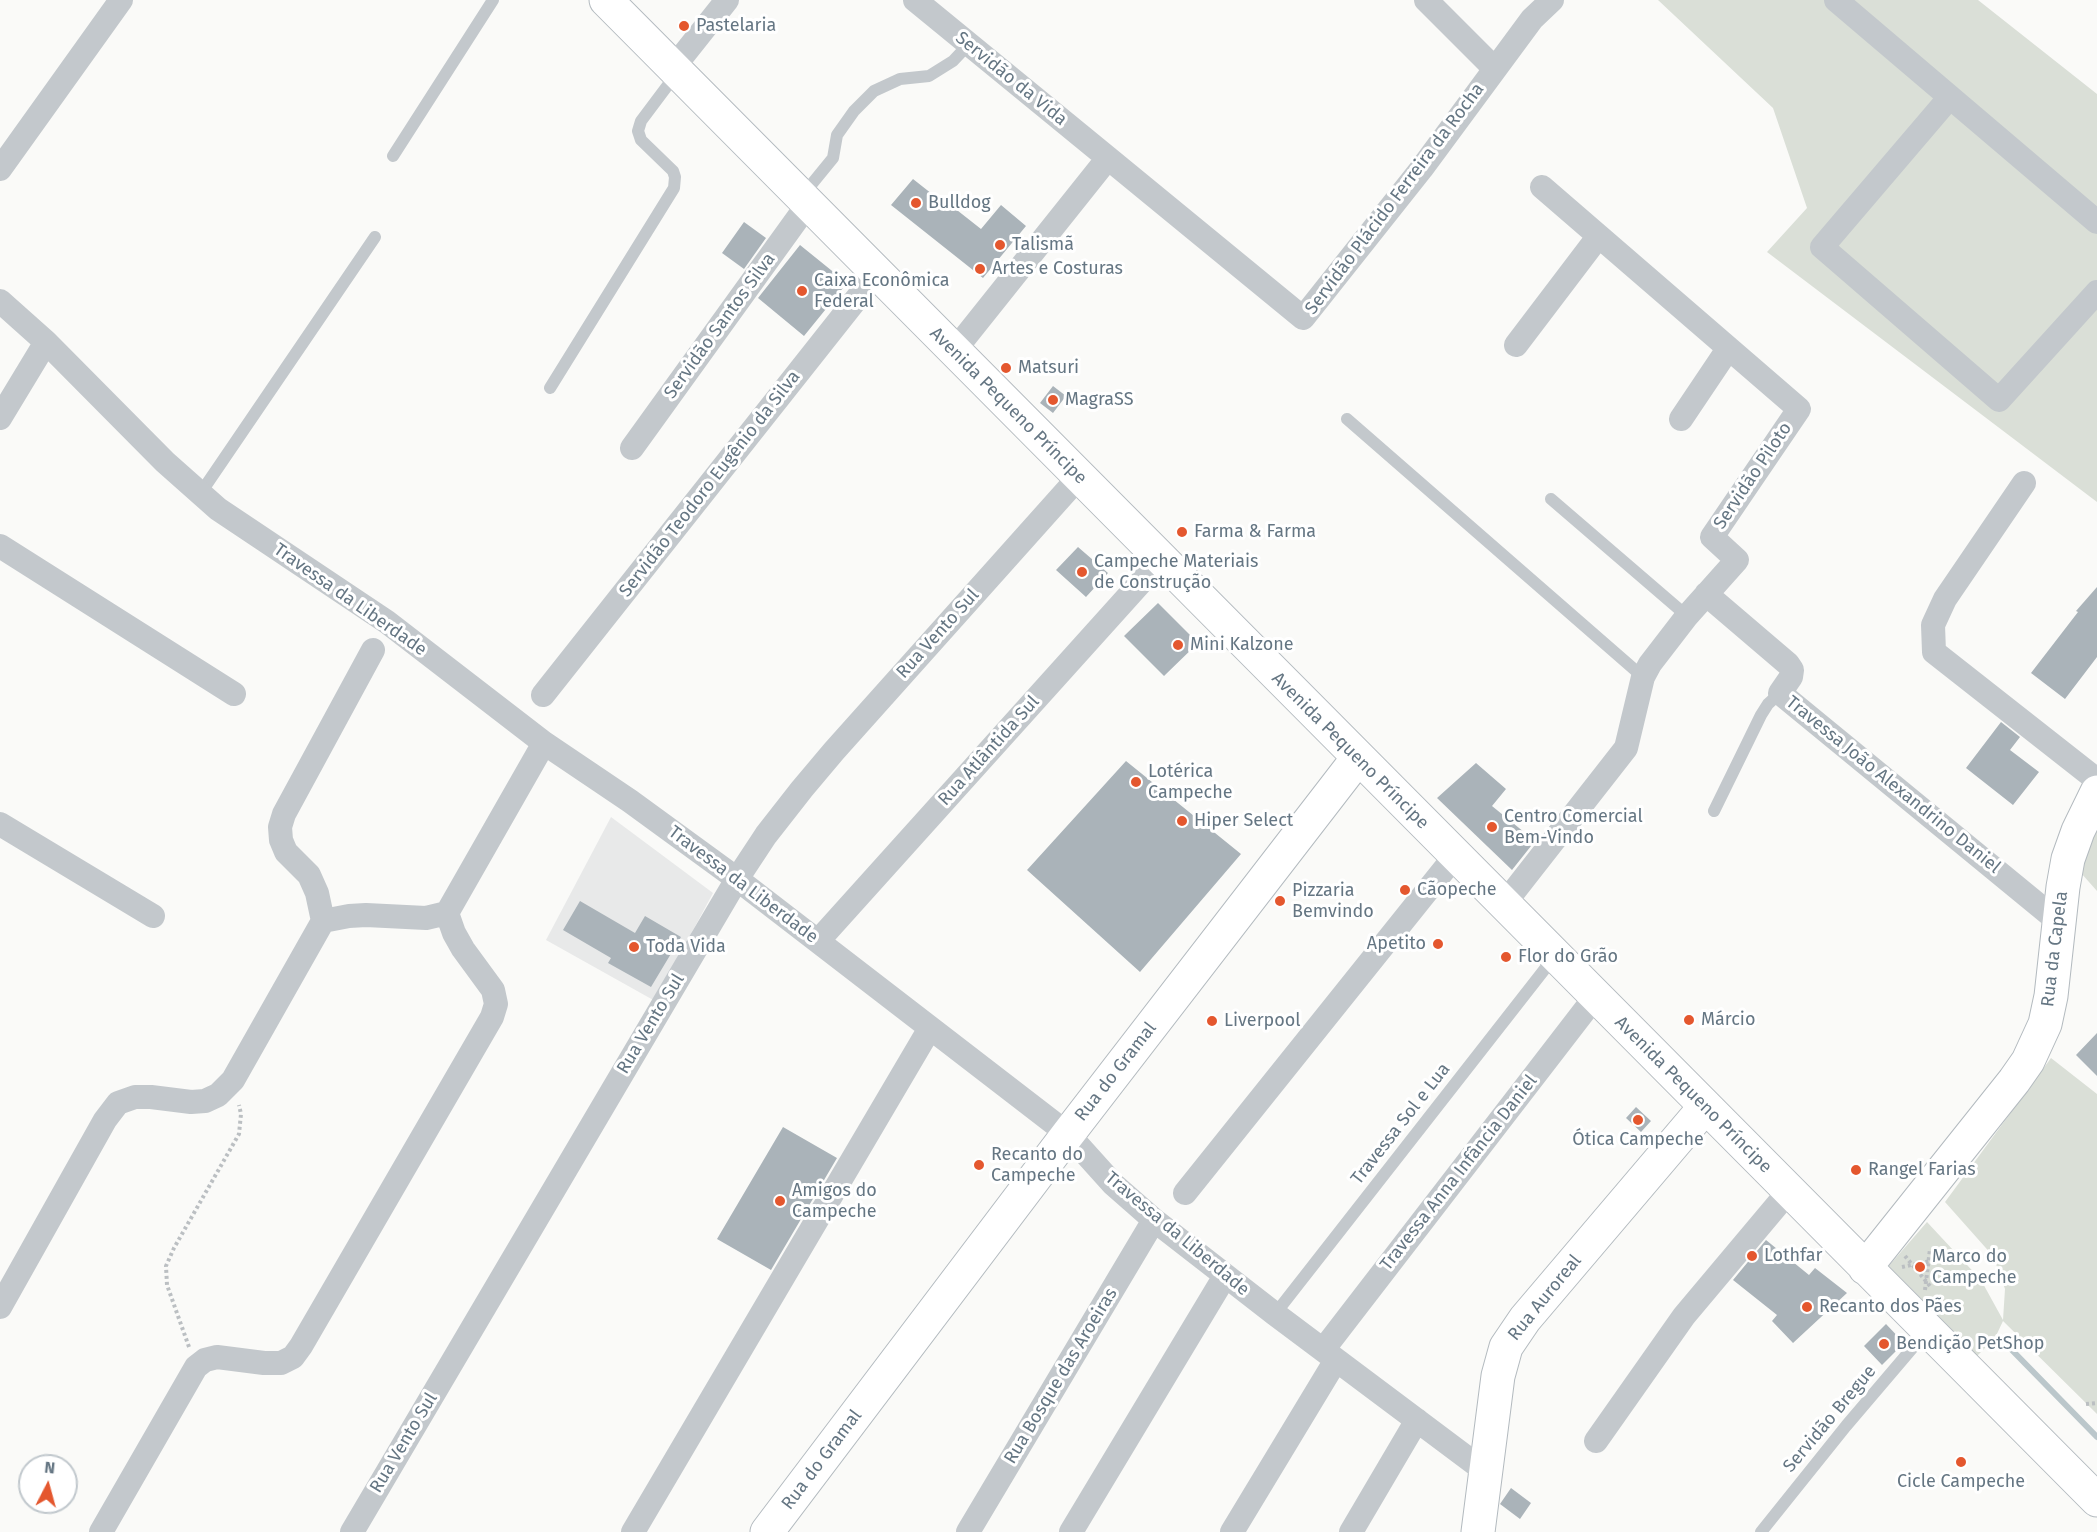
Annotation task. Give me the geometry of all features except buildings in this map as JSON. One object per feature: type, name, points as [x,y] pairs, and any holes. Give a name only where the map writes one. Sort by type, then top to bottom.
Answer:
[{"type":"main road","name":"Avenida Pequeno Príncipe","points":[[606,0],[1866,1268],[1926,1315],[2097,1500]]},
{"type":"main road","name":"Rua do Gramal","points":[[767,1532],[1068,1134],[1358,758]]},
{"type":"main road","name":"Rua da Capela","points":[[1866,1268],[2028,1061],[2045,1024],[2055,971],[2068,859],[2095,797]]},
{"type":"main road","name":"Rua Auroreal","points":[[1478,1532],[1498,1376],[1513,1334],[1705,1107]]},
{"type":"street","points":[[0,169],[121,0]]},
{"type":"street","points":[[675,70],[727,0]]},
{"type":"street","name":"Servidão da Vida","points":[[915,0],[1108,158]]},
{"type":"street","points":[[1426,0],[1494,68]]},
{"type":"street","name":"Servidão Plácido Ferreira da Rocha","points":[[1108,158],[1303,318],[1422,168],[1532,19],[1552,0]]},
{"type":"street","points":[[1836,0],[2097,222]]},
{"type":"street","points":[[1950,97],[1822,247],[1999,400],[2097,292]]},
{"type":"street","points":[[954,351],[1108,158]]},
{"type":"street","name":"Servidão Piloto","points":[[1503,904],[1626,748],[1643,677],[1662,646],[1737,560],[1712,537],[1799,409],[1542,188]]},
{"type":"street","name":"Servidão Santos Silva","points":[[632,448],[805,200]]},
{"type":"street","points":[[1516,345],[1598,237]]},
{"type":"street","name":"Servidão Teodoro Eugênio da Silva","points":[[543,695],[877,273]]},
{"type":"street","name":"Travessa da Liberdade","points":[[0,301],[46,342],[218,510],[387,622],[544,743],[630,801],[737,879],[1068,1134],[1113,1184],[1154,1220],[1486,1472]]},
{"type":"street","points":[[0,418],[46,342]]},
{"type":"street","points":[[1681,420],[1728,349]]},
{"type":"street","name":"Rua Vento Sul","points":[[352,1532],[737,879],[766,835],[801,789],[1079,477]]},
{"type":"street","points":[[2024,483],[1945,599],[1933,625],[1934,652],[2095,797]]},
{"type":"street","points":[[0,546],[234,694]]},
{"type":"street","name":"Rua Atlântida Sul","points":[[818,942],[1161,560]]},
{"type":"street","name":"Travessa João Alexandrino Daniel","points":[[1706,594],[1788,664],[1792,670],[1791,677],[1780,693],[2059,922]]},
{"type":"street","points":[[0,1307],[105,1120],[118,1103],[135,1097],[205,1101],[218,1095],[233,1080],[323,921],[317,893],[309,874],[286,852],[281,840],[280,827],[284,814],[373,651]]},
{"type":"street","points":[[323,921],[366,915],[426,918],[447,913],[544,743]]},
{"type":"street","points":[[0,824],[153,916]]},
{"type":"street","points":[[1185,1193],[1455,856]]},
{"type":"street","points":[[101,1532],[196,1367],[205,1360],[217,1357],[264,1364],[280,1363],[292,1357],[301,1346],[492,1017],[496,1004],[493,990],[485,976],[463,949],[447,913]]},
{"type":"street","name":"Travessa Anna Infância Daniel","points":[[1232,1532],[1329,1355],[1595,997]]},
{"type":"street","points":[[633,1532],[930,1028]]},
{"type":"street","points":[[1596,1441],[1684,1316],[1789,1191]]},
{"type":"street","name":"Rua Bosque das Aroeiras","points":[[968,1532],[1154,1220]]},
{"type":"street","points":[[1071,1532],[1225,1276]]},
{"type":"street","points":[[1351,1532],[1417,1420]]},
{"type":"lane","points":[[393,156],[493,0]]},
{"type":"lane","points":[[805,200],[832,158],[837,135],[854,111],[874,91],[900,79],[928,76],[953,62],[969,44]]},
{"type":"lane","points":[[550,388],[674,188],[673,171],[641,140],[638,131],[641,121],[675,70]]},
{"type":"lane","points":[[200,494],[375,237]]},
{"type":"lane","points":[[1347,419],[1643,677]]},
{"type":"lane","points":[[1551,500],[1687,616]]},
{"type":"lane","points":[[1714,811],[1761,715],[1780,693]]},
{"type":"lane","name":"Travessa Sol e Lua","points":[[1275,1314],[1555,956]]},
{"type":"lane","name":"Servidão Bregue","points":[[1761,1532],[1846,1426],[1926,1315]]},
{"type":"path","points":[[196,1367],[167,1285],[166,1266],[239,1134],[241,1114],[233,1080]]},
{"type":"path","points":[[1926,1315],[1930,1249]]},
{"type":"path","points":[[1905,1256],[1928,1284]]},
{"type":"path","points":[[1901,1267],[1935,1260]]},
{"type":"path","points":[[2086,1404],[2097,1403]]},
{"type":"shaded area","points":[[1658,0],[1978,0],[2097,94],[2097,502],[1767,252],[1807,208],[1773,108]]},
{"type":"shaded area","points":[[611,817],[713,893],[655,1001],[546,940]]},
{"type":"shaded area","points":[[2097,824],[2097,891],[2081,873]]},
{"type":"shaded area","points":[[2051,1058],[2097,1094],[2097,1414],[2003,1321],[1995,1338],[1977,1356],[1887,1268],[1927,1222],[1981,1280],[2003,1320],[2005,1289],[1993,1256],[1945,1202]]},
{"type":"waterway","points":[[2005,1343],[2097,1437]]},
{"type":"place","name":"Pastelaria","points":[[684,26]]},
{"type":"place","name":"Bulldog","points":[[916,203]]},
{"type":"place","name":"Talismã","points":[[1000,245]]},
{"type":"place","name":"Artes e Costuras","points":[[980,269]]},
{"type":"place","name":"Caixa Econômica Federal","points":[[802,291]]},
{"type":"place","name":"Matsuri","points":[[1006,368]]},
{"type":"place","name":"MagraSS","points":[[1053,400]]},
{"type":"place","name":"Farma & Farma","points":[[1182,532]]},
{"type":"place","name":"Campeche Materiais de Construção","points":[[1082,572]]},
{"type":"place","name":"Mini Kalzone","points":[[1178,645]]},
{"type":"place","name":"Lotérica Campeche","points":[[1136,782]]},
{"type":"place","name":"Hiper Select","points":[[1182,821]]},
{"type":"place","name":"Centro Comercial Bem-Vindo","points":[[1492,827]]},
{"type":"place","name":"Cãopeche","points":[[1405,890]]},
{"type":"place","name":"Pizzaria Bemvindo","points":[[1280,901]]},
{"type":"place","name":"Apetito","points":[[1438,944]]},
{"type":"place","name":"Toda Vida","points":[[634,947]]},
{"type":"place","name":"Flor do Grão","points":[[1506,957]]},
{"type":"place","name":"Márcio","points":[[1689,1020]]},
{"type":"place","name":"Liverpool","points":[[1212,1021]]},
{"type":"place","name":"Ótica Campeche","points":[[1638,1120]]},
{"type":"place","name":"Recanto do Campeche","points":[[979,1165]]},
{"type":"place","name":"Rangel Farias","points":[[1856,1170]]},
{"type":"place","name":"Amigos do Campeche","points":[[780,1201]]},
{"type":"place","name":"Lothfar","points":[[1752,1256]]},
{"type":"place","name":"Marco do Campeche","points":[[1920,1267]]},
{"type":"place","name":"Recanto dos Pães","points":[[1807,1307]]},
{"type":"place","name":"Bendição PetShop","points":[[1884,1344]]},
{"type":"place","name":"Cicle Campeche","points":[[1961,1462]]}]
